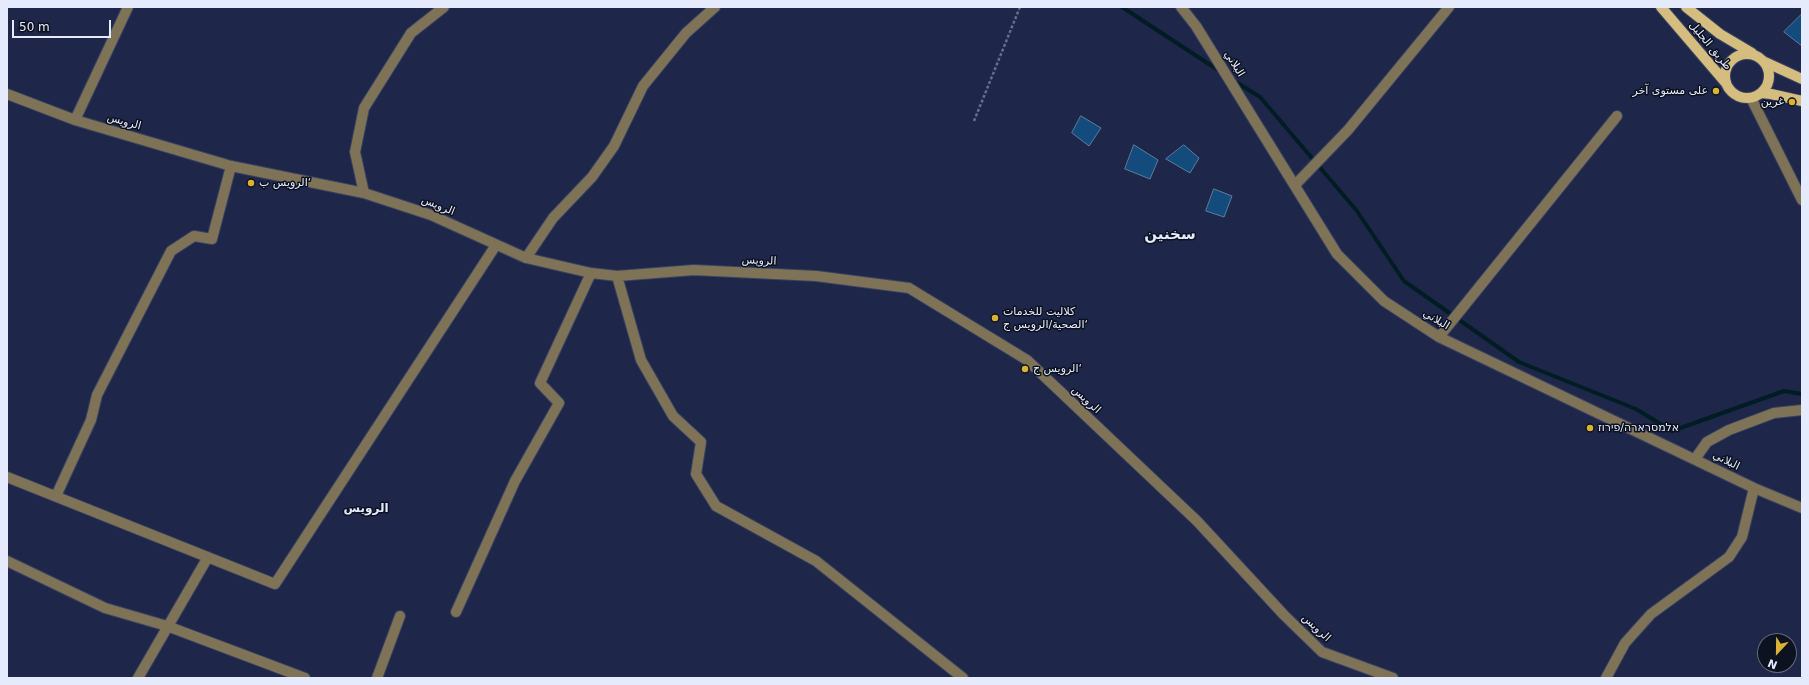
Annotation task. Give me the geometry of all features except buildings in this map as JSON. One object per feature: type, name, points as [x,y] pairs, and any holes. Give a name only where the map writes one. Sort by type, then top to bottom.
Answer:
[{"type":"main road","name":"طريق الجليل","points":[[1662,7],[1725,82]]},
{"type":"main road","name":"طريق الجليل","points":[[1693,9],[1720,34],[1754,54]]},
{"type":"main road","points":[[1765,62],[1770,75],[1766,88],[1761,93],[1751,98],[1738,96],[1732,93],[1725,82],[1725,68],[1734,57],[1747,53],[1754,54],[1765,62],[1802,79]]},
{"type":"main road","points":[[1761,93],[1802,101]]},
{"type":"street","points":[[75,120],[128,7]]},
{"type":"street","points":[[364,193],[355,152],[364,108],[411,33],[444,7]]},
{"type":"street","points":[[526,258],[553,218],[592,177],[614,146],[643,86],[686,33],[715,7]]},
{"type":"street","name":"البلاني","points":[[1181,7],[1196,26],[1337,254],[1384,301],[1439,337],[1754,488],[1802,508]]},
{"type":"street","points":[[1295,185],[1348,130],[1449,7]]},
{"type":"street","name":"الرويس","points":[[7,94],[75,120],[231,166],[364,193],[431,214],[526,258],[591,272],[617,276],[694,270],[816,276],[909,288],[1027,360],[1197,521],[1284,615],[1322,652],[1393,678]]},
{"type":"street","points":[[1751,98],[1802,200]]},
{"type":"street","points":[[1439,337],[1617,116]]},
{"type":"street","points":[[56,496],[91,420],[97,395],[171,251],[194,236],[212,240],[231,166]]},
{"type":"street","points":[[7,477],[275,584],[496,245]]},
{"type":"street","points":[[456,612],[515,482],[559,403],[540,382],[591,272]]},
{"type":"street","points":[[617,276],[641,360],[673,416],[701,442],[696,474],[716,506],[816,561],[963,678]]},
{"type":"street","points":[[1695,459],[1707,442],[1729,430],[1774,413],[1802,410]]},
{"type":"street","points":[[1606,678],[1625,643],[1650,614],[1729,557],[1742,537],[1754,488]]},
{"type":"street","points":[[138,678],[208,557]]},
{"type":"street","points":[[7,561],[105,608],[167,626],[282,674],[305,678]]},
{"type":"street","points":[[377,678],[400,616]]},
{"type":"path","points":[[974,121],[1020,7]]},
{"type":"waterway","points":[[1122,7],[1221,72]]},
{"type":"waterway","points":[[1233,80],[1260,97],[1357,211],[1404,281],[1519,362],[1636,409],[1672,431],[1784,391],[1802,394]]},
{"type":"place","name":"على مستوى آخر","points":[[1716,91]]},
{"type":"place","name":"غرين","points":[[1792,102]]},
{"type":"place","name":"الرويس ب‘","points":[[251,183]]},
{"type":"place","name":"كلاليت للخدمات الصحية/الرويس ج‘","points":[[995,318]]},
{"type":"place","name":"الرويس ج‘","points":[[1025,369]]},
{"type":"place","name":"אלמסרארה/פירוז","points":[[1590,428]]},
{"type":"district","name":"سخنين","points":[[1170,235]]},
{"type":"district","name":"الرويس","points":[[366,509]]}]
